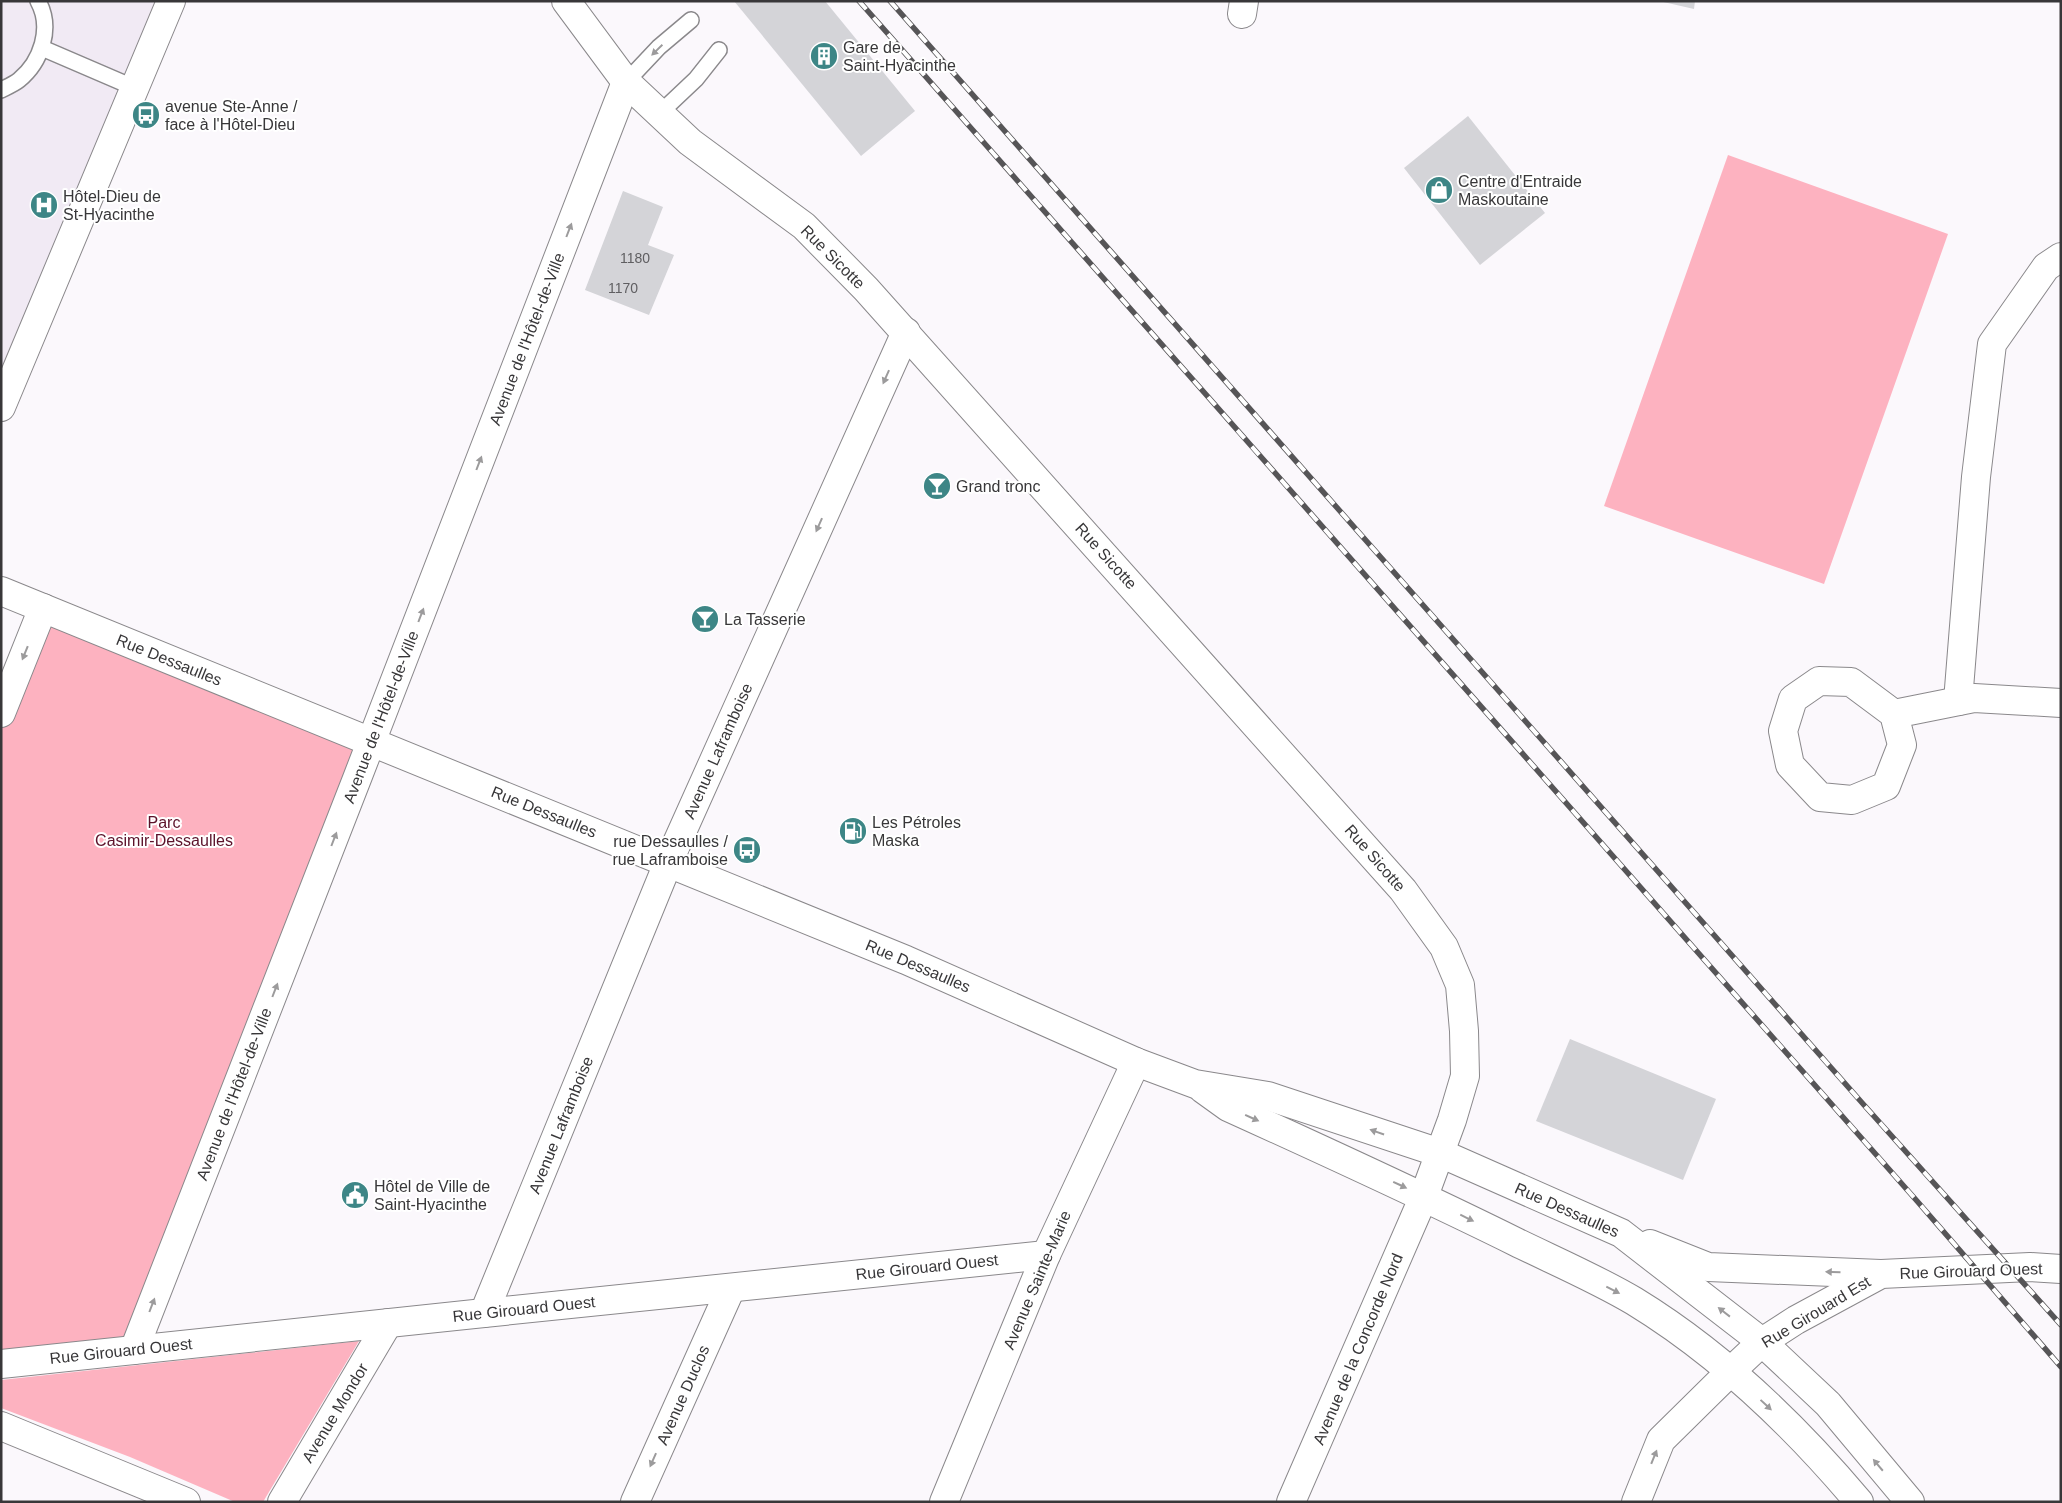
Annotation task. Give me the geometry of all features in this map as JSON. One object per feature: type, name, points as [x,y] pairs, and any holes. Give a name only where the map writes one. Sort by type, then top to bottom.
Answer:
[{"type":"street","points":[[1,407],[171,1]]},
{"type":"street","name":"Rue Sicotte","points":[[566,1],[626,82],[690,142],[804,226],[906,332],[1360,840],[1403,890],[1444,947],[1460,985],[1465,1076],[1424,1196]]},
{"type":"street","name":"Avenue de l'Hôtel-de-Ville","points":[[134,1350],[372,742],[626,82]]},
{"type":"street","points":[[1958,701],[1976,477],[1992,344],[2046,267],[2061,257]]},
{"type":"street","name":"Avenue Laframboise","points":[[484,1314],[668,863],[906,332]]},
{"type":"street","name":"Rue Dessaulles","points":[[1,591],[906,960],[1136,1062],[1195,1084],[1268,1096],[1440,1153],[1621,1233],[1762,1342],[1828,1404],[1910,1502]]},
{"type":"street","points":[[1,714],[43,608]]},
{"type":"street","points":[[1894,714],[1902,745],[1886,786],[1852,800],[1820,797],[1790,765],[1783,732],[1793,699],[1819,681],[1851,682],[1894,714],[1974,698],[2061,703]]},
{"type":"street","name":"Avenue Sainte-Marie","points":[[944,1502],[1046,1255],[1136,1062]]},
{"type":"street","name":"Rue Dessaulles","points":[[1195,1084],[1228,1107],[1424,1196],[1634,1301],[1706,1351],[1730,1372],[1824,1460],[1860,1502]]},
{"type":"street","name":"Avenue de la Concorde Nord","points":[[1291,1502],[1424,1196]]},
{"type":"street","name":"Rue Girouard Ouest","points":[[1621,1233],[1708,1267],[1881,1274],[2030,1267],[2061,1269]]},
{"type":"street","name":"Rue Girouard Ouest","points":[[1,1364],[1046,1255]]},
{"type":"street","name":"Rue Girouard Est","points":[[1636,1502],[1661,1440],[1762,1342],[1796,1320],[1881,1274]]},
{"type":"street","name":"Avenue Duclos","points":[[635,1502],[731,1288]]},
{"type":"street","name":"Avenue Mondor","points":[[282,1502],[388,1323]]},
{"type":"street","points":[[1,1426],[186,1502]]},
{"type":"lane","points":[[1,90],[17,82],[32,67],[42,48],[44,27],[38,1]]},
{"type":"lane","points":[[626,82],[658,47],[691,20]]},
{"type":"lane","points":[[42,48],[135,88]]},
{"type":"lane","points":[[660,113],[696,79],[719,50]]},
{"type":"shaded area","name":"Hôtel-Dieu de St-Hyacinthe","points":[[1,1],[171,1],[1,409]]},
{"type":"green space","points":[[1728,155],[1948,234],[1824,584],[1604,506]]},
{"type":"green space","name":"Parc Casimir-Dessaulles","points":[[43,608],[372,742],[134,1350],[1,1364],[1,713]]},
{"type":"green space","points":[[359,1341],[263,1502],[235,1502],[130,1457],[1,1408],[1,1380]]},
{"type":"building","name":"Gare de Saint-Hyacinthe","points":[[734,1],[825,1],[915,111],[861,156]]},
{"type":"building","points":[[1659,1],[1695,1],[1694,9]]},
{"type":"building","points":[[1468,116],[1545,213],[1480,265],[1404,168]]},
{"type":"building","points":[[623,191],[663,207],[648,245],[674,255],[649,315],[585,290]]},
{"type":"building","points":[[1570,1039],[1716,1099],[1683,1180],[1536,1121]]},
{"type":"railway","points":[[859,1],[1917,1201],[2061,1367]]},
{"type":"railway","points":[[890,1],[1864,1105],[2061,1325]]},
{"type":"place","name":"Gare de Saint-Hyacinthe","points":[[824,56]]},
{"type":"place","name":"avenue Ste-Anne / face à l'Hôtel-Dieu","points":[[146,115]]},
{"type":"place","name":"Centre d'Entraide Maskoutaine","points":[[1439,190]]},
{"type":"place","name":"Hôtel-Dieu de St-Hyacinthe","points":[[44,205]]},
{"type":"place","name":"Grand tronc","points":[[937,486]]},
{"type":"place","name":"La Tasserie","points":[[705,619]]},
{"type":"place","name":"Les Pétroles Maska","points":[[853,831]]},
{"type":"place","name":"rue Dessaulles / rue Laframboise","points":[[747,850]]},
{"type":"place","name":"Hôtel de Ville de Saint-Hyacinthe","points":[[355,1195]]}]
